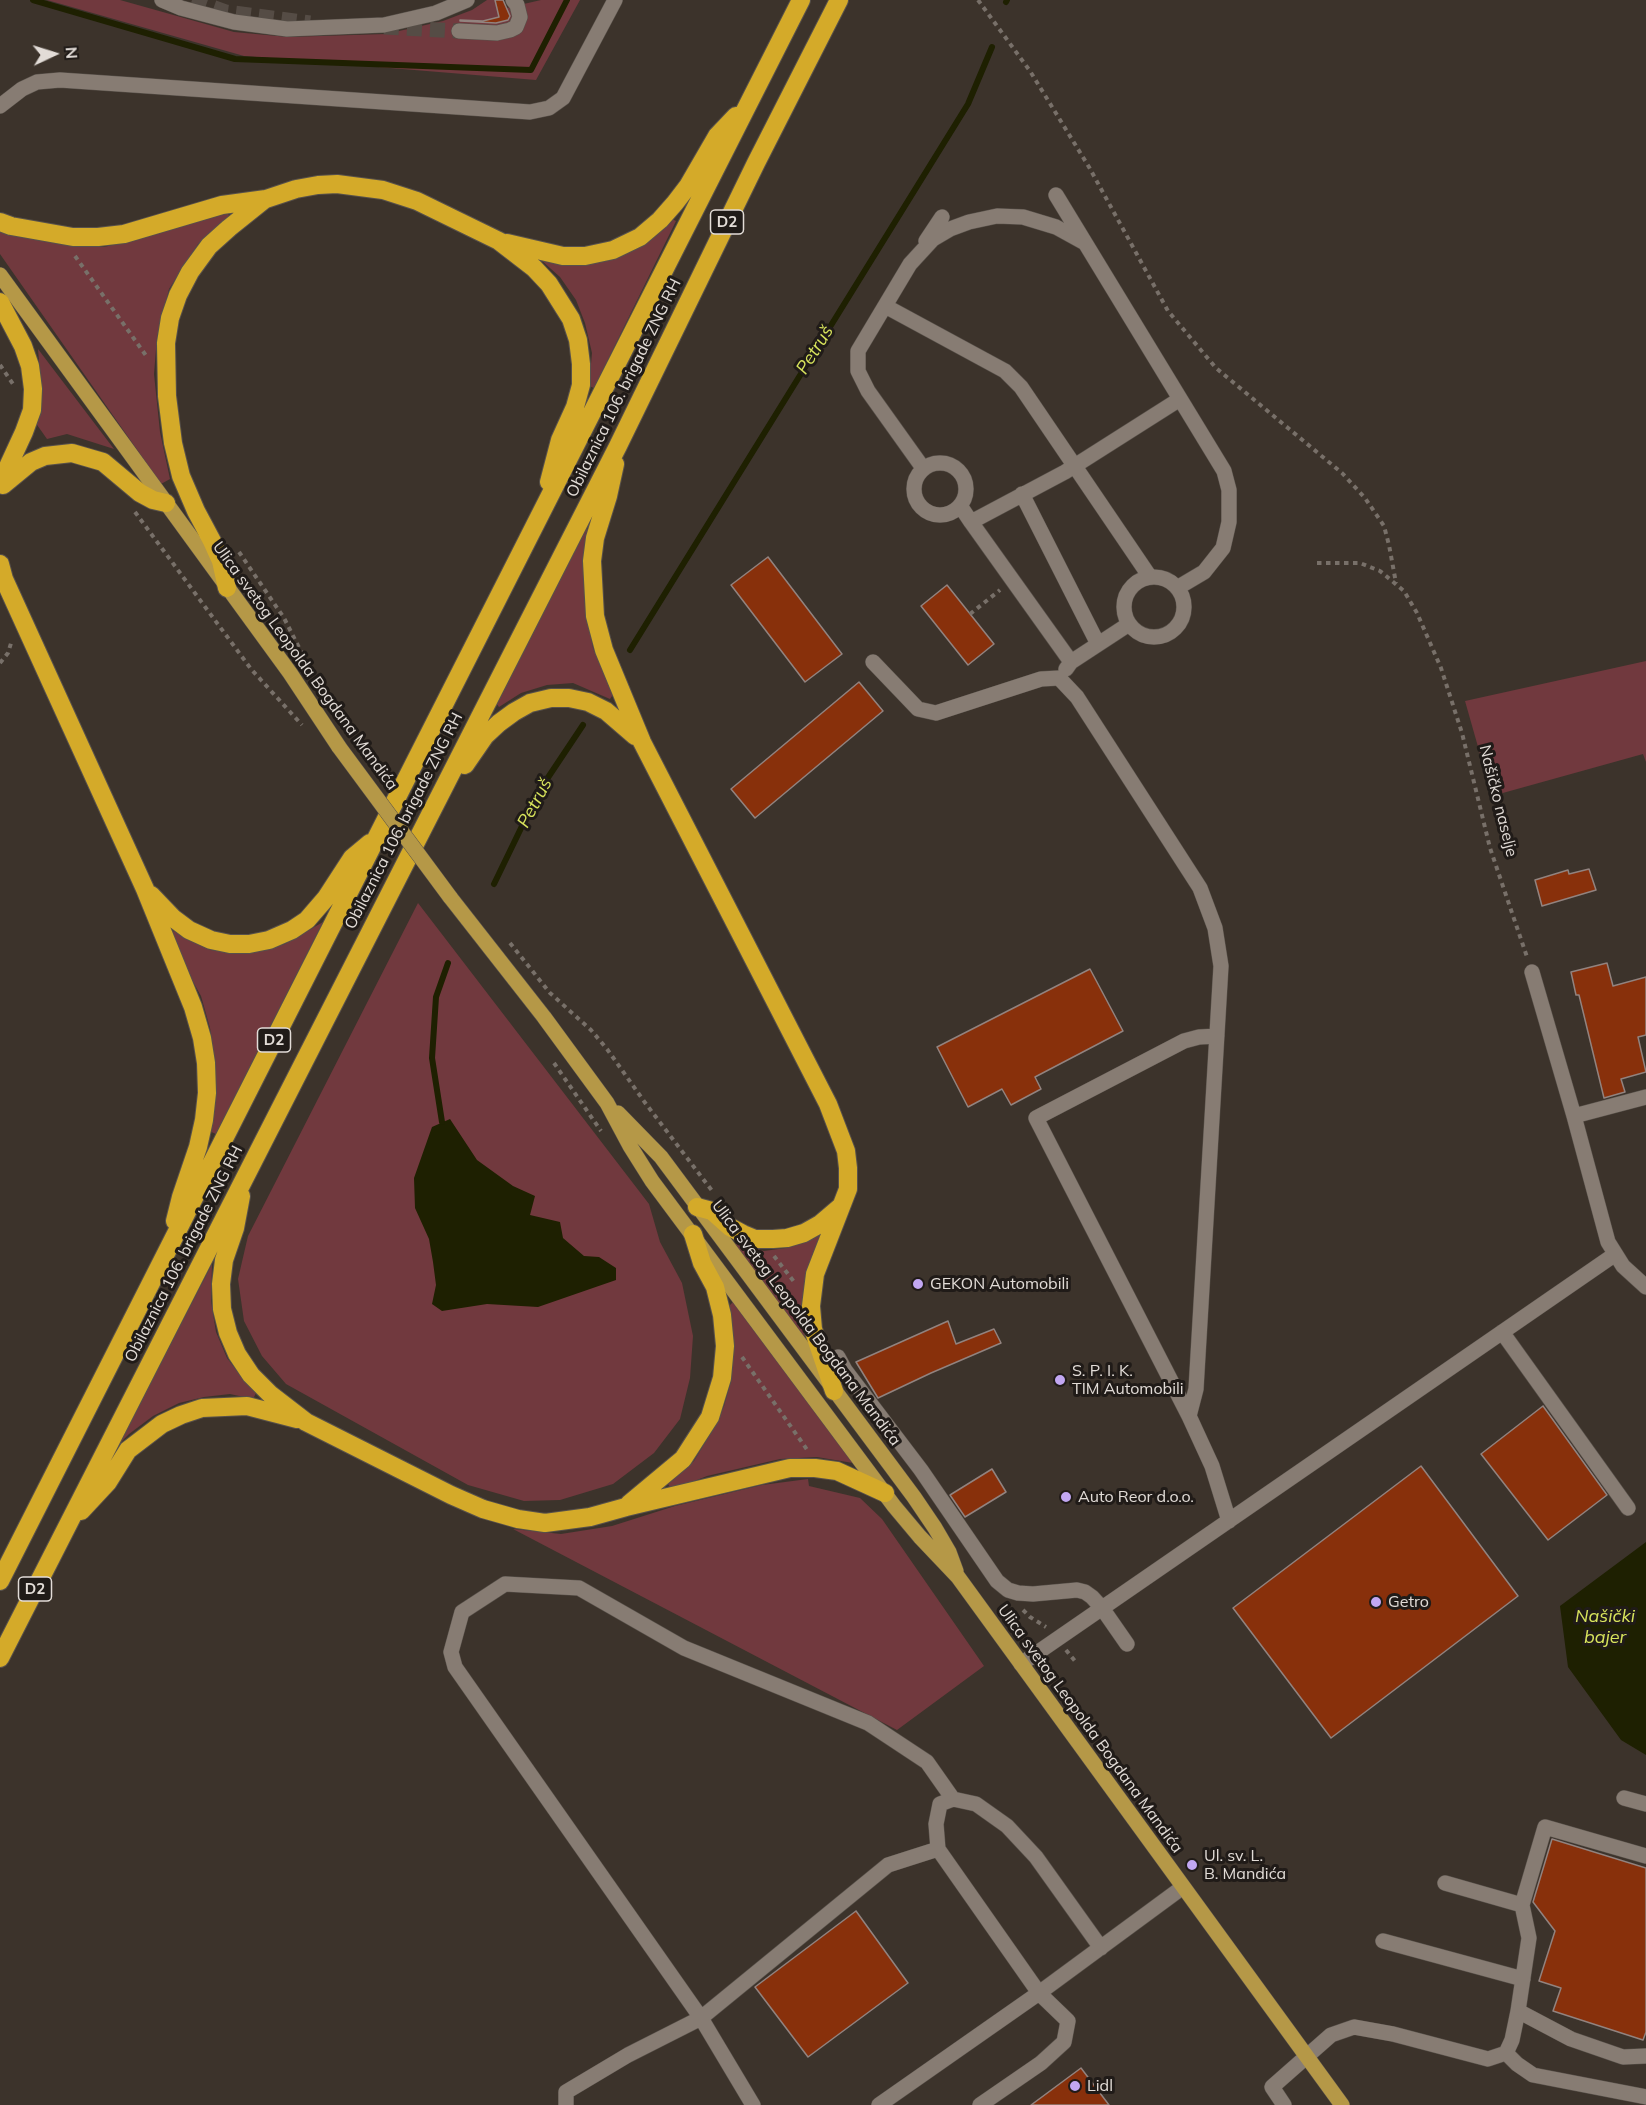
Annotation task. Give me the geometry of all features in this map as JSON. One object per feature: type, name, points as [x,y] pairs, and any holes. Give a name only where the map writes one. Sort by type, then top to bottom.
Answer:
[{"type":"highway","name":"Obilaznica 106. brigade ZNG RH","points":[[0,1581],[801,0]]},
{"type":"highway","name":"Obilaznica 106. brigade ZNG RH","points":[[0,1658],[618,446],[756,163],[839,0]]},
{"type":"highway","points":[[499,241],[563,256],[585,256],[613,250],[640,237],[675,203],[688,186],[717,136],[748,106]]},
{"type":"highway","points":[[0,222],[73,237],[98,237],[124,234],[222,205],[266,199],[296,189],[337,184],[384,190],[417,201],[499,241],[534,268],[549,284],[571,319],[578,340],[581,386],[575,407],[560,440],[550,477],[547,501]]},
{"type":"highway","points":[[227,588],[221,561],[181,476],[173,443],[165,377],[165,343],[170,318],[190,272],[209,246],[266,199]]},
{"type":"highway","points":[[0,302],[23,346],[30,366],[33,389],[32,410],[0,486]]},
{"type":"highway","points":[[618,446],[614,474],[595,538],[592,589],[595,616],[604,650],[642,742],[828,1104],[840,1134],[848,1168],[848,1189],[815,1274],[812,1292],[813,1329],[834,1391]]},
{"type":"highway","points":[[0,486],[30,462],[45,456],[72,453],[102,462],[140,493],[153,500],[166,503]]},
{"type":"highway","points":[[0,564],[9,590],[145,890],[193,1007],[202,1038],[207,1093],[204,1120],[198,1147],[180,1197],[171,1243]]},
{"type":"highway","points":[[440,794],[471,758],[485,736],[514,712],[530,703],[569,698],[588,702],[621,721],[642,742]]},
{"type":"highway","points":[[145,890],[173,918],[189,930],[211,940],[230,944],[249,944],[269,940],[292,930],[307,920],[326,898],[352,858],[376,837]]},
{"type":"highway","points":[[242,1183],[238,1217],[224,1260],[221,1284],[222,1309],[228,1333],[237,1354],[251,1375],[271,1395],[306,1422],[451,1495],[483,1509],[518,1519],[545,1523],[590,1517],[790,1468],[837,1471],[885,1493]]},
{"type":"highway","points":[[697,1207],[712,1211],[730,1227],[743,1234],[755,1239],[773,1239],[804,1233],[820,1224],[842,1206]]},
{"type":"highway","points":[[626,1507],[683,1459],[710,1417],[722,1378],[725,1346],[722,1315],[715,1287],[702,1263],[693,1234]]},
{"type":"highway","points":[[70,1520],[84,1509],[108,1482],[128,1450],[156,1429],[181,1415],[202,1408],[247,1406],[306,1422]]},
{"type":"main road","name":"Ulica svetog Leopolda Bogdana Mandića","points":[[0,275],[290,673],[339,747],[607,1103],[652,1181],[885,1493],[920,1537],[958,1577],[1342,2105]]},
{"type":"main road","name":"Ulica svetog Leopolda Bogdana Mandića","points":[[607,1103],[661,1157],[935,1528],[949,1552],[958,1577]]},
{"type":"street","points":[[162,0],[182,8],[234,22],[287,29],[384,25],[436,13],[467,0]]},
{"type":"street","points":[[459,31],[497,33],[516,27],[520,17],[513,0]]},
{"type":"street","points":[[0,106],[22,89],[38,82],[60,80],[530,112],[549,108],[563,98],[615,0]]},
{"type":"street","points":[[1056,195],[1224,471],[1230,490],[1229,522],[1223,548],[1204,572],[1177,588]]},
{"type":"street","points":[[910,264],[933,239],[950,229],[997,216],[1023,217],[1056,227],[1086,243]]},
{"type":"street","points":[[923,468],[868,391],[858,371],[858,351],[910,264],[942,217]]},
{"type":"street","points":[[885,306],[1005,370],[1021,387],[1150,578]]},
{"type":"street","points":[[970,522],[1075,465],[1180,399]]},
{"type":"street","points":[[931,464],[948,464],[963,474],[967,491],[961,507],[954,512],[937,515],[921,508],[914,492],[918,475],[923,468],[931,464]]},
{"type":"street","points":[[1022,494],[1098,644]]},
{"type":"street","points":[[961,507],[1071,662]]},
{"type":"street","points":[[1160,578],[1177,588],[1184,606],[1183,616],[1172,632],[1153,638],[1135,632],[1125,615],[1124,605],[1126,595],[1132,586],[1140,580],[1160,578]]},
{"type":"street","points":[[1059,678],[1071,662],[1129,624]]},
{"type":"street","points":[[873,662],[918,709],[936,713],[1041,679],[1059,678],[1077,697],[1200,888],[1215,928],[1221,966],[1196,1389],[1189,1416]]},
{"type":"street","points":[[1532,972],[1608,1242],[1614,1255],[1632,1276],[1646,1287]]},
{"type":"street","points":[[1217,1036],[1184,1041],[1036,1118],[1189,1416],[1212,1466],[1229,1521]]},
{"type":"street","points":[[1574,1116],[1646,1097]]},
{"type":"street","points":[[1021,1664],[1614,1255]]},
{"type":"street","points":[[1502,1332],[1628,1508]]},
{"type":"street","points":[[838,1357],[845,1370],[921,1470],[997,1581],[1008,1590],[1018,1593],[1077,1590],[1092,1597],[1128,1644]]},
{"type":"street","points":[[753,2105],[701,2018],[455,1667],[451,1653],[462,1611],[505,1584],[579,1588],[684,1648],[868,1723],[927,1762],[953,1799]]},
{"type":"street","points":[[1624,1798],[1646,1804]]},
{"type":"street","points":[[980,2105],[1041,2063],[1064,2042],[1068,2020],[1039,1993],[938,1849],[936,1824],[940,1804],[953,1799],[976,1804],[1007,1826],[1036,1857],[1101,1948]]},
{"type":"street","points":[[1284,2105],[1272,2087],[1331,2035],[1354,2027],[1393,2034],[1488,2058],[1506,2053],[1512,2040],[1530,1938],[1522,1905],[1545,1827],[1646,1856]]},
{"type":"street","points":[[566,2105],[566,2092],[628,2055],[701,2018],[888,1864],[938,1849]]},
{"type":"street","points":[[1446,1883],[1522,1905]]},
{"type":"street","points":[[879,2105],[1039,1993],[1183,1887]]},
{"type":"street","points":[[1383,1941],[1523,1979]]},
{"type":"street","points":[[1518,2011],[1571,2039],[1623,2057],[1646,2056]]},
{"type":"street","points":[[1506,2053],[1533,2075],[1646,2097]]},
{"type":"path","points":[[978,0],[1030,71],[1089,167],[1168,311],[1216,368],[1342,473],[1365,498],[1384,526],[1396,583]]},
{"type":"path","points":[[0,365],[13,383],[15,390]]},
{"type":"path","points":[[130,506],[251,669],[306,729]]},
{"type":"path","name":"Našičko naselje","points":[[1317,562],[1360,563],[1380,571],[1404,591],[1418,613],[1441,668],[1462,733],[1490,848],[1532,972]]},
{"type":"path","points":[[970,614],[1012,580]]},
{"type":"path","points":[[509,942],[550,993],[591,1030],[607,1048],[646,1104],[715,1194]]},
{"type":"path","points":[[773,1239],[774,1256],[799,1288],[812,1292]]},
{"type":"path","points":[[1008,1590],[1030,1617],[1044,1625],[1058,1639],[1075,1661]]},
{"type":"shaded area","points":[[47,0],[120,0],[234,32],[288,37],[386,34],[443,21],[472,10],[487,0],[496,0],[502,9],[541,0],[580,0],[536,80],[244,56]]},
{"type":"shaded area","points":[[227,210],[229,216],[198,244],[169,289],[157,337],[154,374],[160,432],[170,479],[161,484],[0,254],[0,231],[73,245],[104,247],[153,235]]},
{"type":"shaded area","points":[[672,219],[676,221],[594,388],[589,386],[592,353],[585,323],[576,300],[560,277],[541,260],[543,256],[558,261]]},
{"type":"shaded area","points":[[38,349],[114,449],[67,434],[47,439],[35,422],[42,399]]},
{"type":"shaded area","points":[[585,528],[590,531],[584,570],[585,605],[593,648],[614,693],[610,699],[573,683],[547,685],[521,693],[499,707],[496,703]]},
{"type":"shaded area","points":[[1646,661],[1646,762],[1643,754],[1492,796],[1465,701]]},
{"type":"shaded area","points":[[418,903],[649,1204],[660,1242],[682,1283],[693,1336],[690,1378],[680,1419],[654,1453],[613,1484],[560,1500],[524,1501],[468,1485],[286,1384],[262,1356],[244,1321],[238,1279],[248,1236]]},
{"type":"shaded area","points":[[323,922],[216,1134],[209,1131],[216,1100],[216,1067],[210,1028],[201,996],[167,935],[174,931],[210,950],[251,953],[285,944]]},
{"type":"shaded area","points":[[817,1234],[822,1240],[809,1266],[804,1286],[805,1338],[729,1242],[764,1251],[786,1248]]},
{"type":"shaded area","points":[[212,1264],[211,1301],[216,1332],[227,1358],[244,1380],[257,1391],[253,1399],[230,1394],[179,1403],[153,1416],[119,1444]]},
{"type":"shaded area","points":[[733,1302],[853,1463],[817,1457],[780,1459],[707,1476],[672,1490],[668,1484],[694,1461],[724,1406],[731,1381],[733,1359],[726,1309]]},
{"type":"shaded area","points":[[808,1479],[809,1486],[860,1498],[882,1519],[984,1666],[897,1730],[513,1529],[561,1534],[612,1526],[675,1506],[762,1485]]},
{"type":"water","points":[[450,1119],[477,1160],[513,1186],[535,1196],[530,1215],[560,1222],[563,1238],[584,1256],[599,1257],[616,1268],[616,1280],[538,1307],[487,1304],[442,1311],[432,1304],[436,1285],[433,1262],[429,1239],[415,1208],[414,1178],[432,1127]]},
{"type":"water","name":"Našički bajer","points":[[1646,1542],[1646,1755],[1621,1740],[1568,1667],[1560,1606]]},
{"type":"building","points":[[495,0],[503,0],[510,16],[508,20],[496,23],[460,21],[483,21],[499,17]]},
{"type":"building","points":[[768,557],[842,654],[805,682],[731,585]]},
{"type":"building","points":[[947,585],[994,644],[968,665],[921,606]]},
{"type":"building","points":[[859,682],[883,711],[755,818],[731,789]]},
{"type":"building","points":[[1589,869],[1596,890],[1542,906],[1535,880],[1568,870],[1569,874]]},
{"type":"building","points":[[1607,963],[1613,986],[1646,977],[1646,1035],[1638,1037],[1646,1072],[1621,1079],[1625,1092],[1604,1098],[1579,995],[1576,995],[1571,972]]},
{"type":"building","points":[[1090,969],[1123,1031],[1035,1077],[1041,1089],[1011,1105],[1002,1089],[968,1107],[937,1047]]},
{"type":"building","points":[[948,1321],[956,1344],[994,1329],[1001,1343],[878,1398],[856,1362]]},
{"type":"building","points":[[1543,1406],[1607,1495],[1548,1540],[1481,1454]]},
{"type":"building","name":"Getro","points":[[1421,1466],[1518,1596],[1331,1738],[1233,1608]]},
{"type":"building","points":[[992,1469],[1006,1492],[965,1517],[950,1495]]},
{"type":"building","points":[[1552,1839],[1646,1868],[1646,2032],[1643,2040],[1553,2011],[1561,1988],[1539,1981],[1555,1931],[1533,1902]]},
{"type":"building","points":[[856,1911],[908,1983],[808,2057],[755,1987]]},
{"type":"building","name":"Lidl","points":[[1081,2068],[1109,2105],[1031,2105]]},
{"type":"waterway","points":[[33,0],[235,59],[531,70],[567,0]]},
{"type":"waterway","name":"Petruš","points":[[630,650],[968,104],[992,47]]},
{"type":"waterway","name":"Petruš","points":[[494,884],[539,791],[583,725]]},
{"type":"waterway","name":"Petruš","points":[[442,1122],[432,1058],[436,997],[448,963]]},
{"type":"tunnel","points":[[192,0],[226,12],[310,23]]},
{"type":"tunnel","points":[[384,27],[459,31]]},
{"type":"place","name":"GEKON Automobili","points":[[918,1284]]},
{"type":"place","name":"S. P. I. K. TIM Automobili","points":[[1060,1380]]},
{"type":"place","name":"Auto Reor d.o.o.","points":[[1066,1497]]},
{"type":"place","name":"Getro","points":[[1376,1602]]},
{"type":"place","name":"Ul. sv. L. B. Mandića","points":[[1192,1865]]},
{"type":"place","name":"Lidl","points":[[1075,2086]]}]
